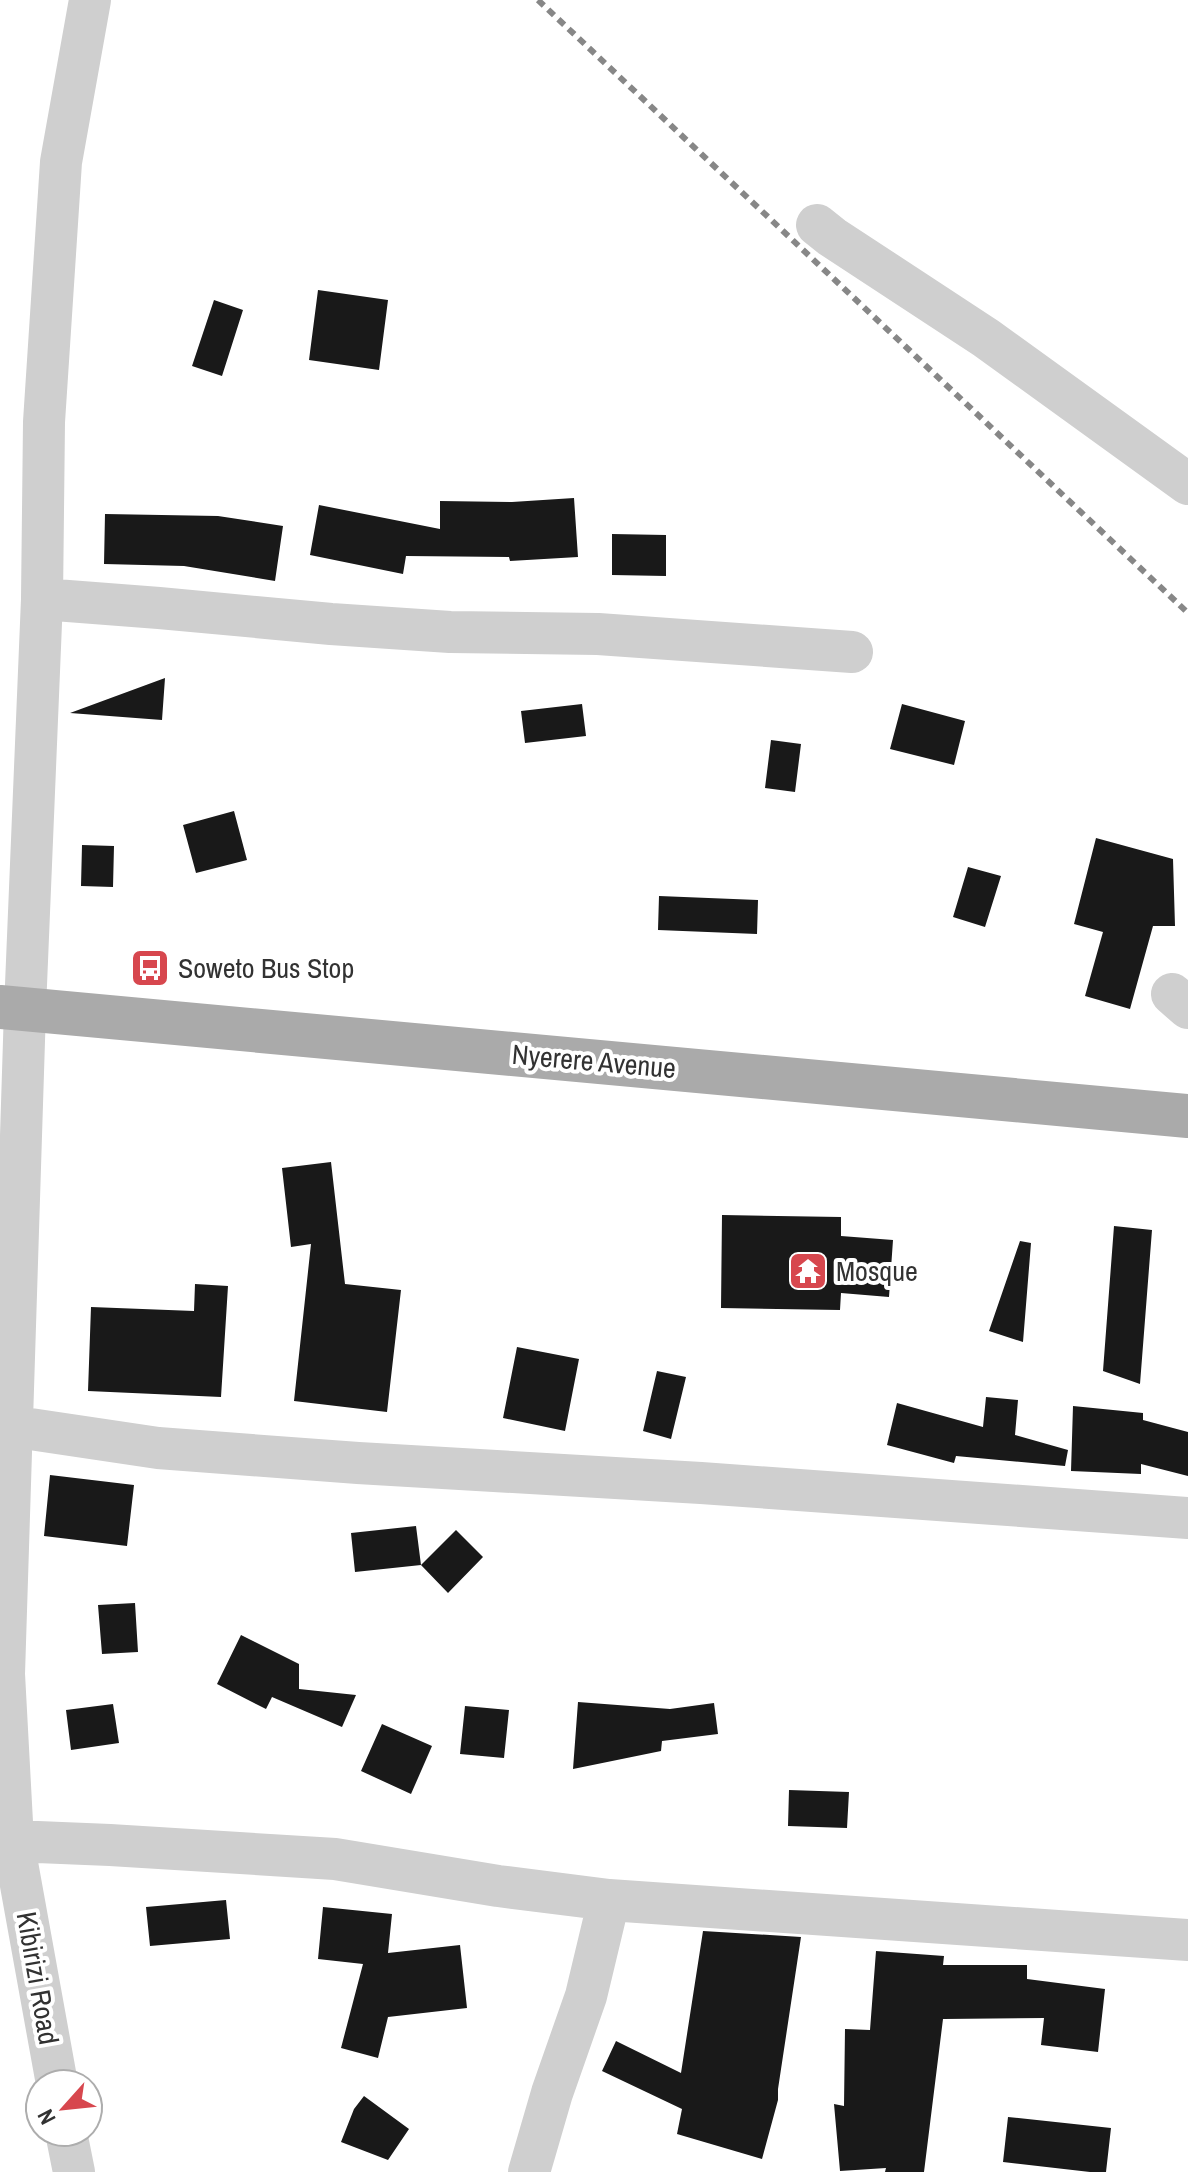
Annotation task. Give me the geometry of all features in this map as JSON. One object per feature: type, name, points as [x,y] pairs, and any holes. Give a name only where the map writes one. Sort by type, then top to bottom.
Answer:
[{"type":"main road","name":"Nyerere Avenue","points":[[12,1008],[1188,1116]]},
{"type":"street","name":"Kibirizi Road","points":[[54,2068],[6,1839],[4,1674],[12,1008],[42,599],[44,422],[57,212],[61,162],[90,0]]},
{"type":"street","points":[[817,225],[1181,469]]},
{"type":"street","points":[[42,599],[450,632],[598,634],[852,652]]},
{"type":"street","points":[[7,1444],[158,1448],[1188,1518]]},
{"type":"street","points":[[6,1839],[335,1859],[498,1886],[609,1900],[1188,1940]]},
{"type":"street","points":[[529,2172],[552,2093],[586,1996],[609,1900]]},
{"type":"street","points":[[69,2148],[74,2172]]},
{"type":"building","points":[[318,290],[388,300],[379,370],[309,360]]},
{"type":"building","points":[[214,300],[243,310],[222,376],[192,366]]},
{"type":"building","points":[[574,498],[578,557],[510,561],[509,557],[406,556],[403,574],[310,555],[319,505],[440,529],[440,501],[512,502]]},
{"type":"building","points":[[105,514],[218,516],[283,526],[275,581],[184,566],[104,564]]},
{"type":"building","points":[[612,534],[666,535],[666,576],[612,575]]},
{"type":"building","points":[[165,678],[162,720],[70,713]]},
{"type":"building","points":[[582,704],[586,736],[525,743],[521,711]]},
{"type":"building","points":[[902,704],[965,721],[954,765],[890,749]]},
{"type":"building","points":[[771,740],[801,744],[795,792],[765,788]]},
{"type":"building","points":[[234,811],[247,860],[196,873],[183,825]]},
{"type":"building","points":[[1096,838],[1173,859],[1175,926],[1153,926],[1130,1009],[1085,996],[1103,932],[1074,924]]},
{"type":"building","points":[[82,845],[114,846],[113,887],[81,886]]},
{"type":"building","points":[[968,867],[1001,876],[985,927],[953,917]]},
{"type":"building","points":[[659,896],[758,900],[757,934],[658,930]]},
{"type":"building","points":[[331,1162],[345,1284],[401,1290],[387,1412],[294,1401],[311,1244],[291,1247],[282,1168]]},
{"type":"building","points":[[722,1215],[841,1217],[841,1236],[893,1240],[889,1297],[841,1293],[840,1310],[721,1308]]},
{"type":"building","points":[[1114,1226],[1152,1230],[1140,1384],[1103,1371]]},
{"type":"building","points":[[1020,1241],[1031,1243],[1023,1342],[989,1331]]},
{"type":"building","points":[[195,1284],[228,1286],[221,1397],[88,1391],[91,1307],[194,1311]]},
{"type":"building","points":[[517,1347],[579,1359],[565,1431],[503,1418]]},
{"type":"building","points":[[657,1371],[686,1377],[671,1439],[643,1431]]},
{"type":"building","points":[[986,1397],[1018,1400],[1015,1435],[1068,1450],[1065,1466],[956,1456],[954,1463],[887,1445],[897,1403],[983,1427]]},
{"type":"building","points":[[1073,1406],[1143,1413],[1143,1420],[1188,1432],[1188,1476],[1141,1464],[1141,1474],[1071,1471]]},
{"type":"building","points":[[50,1475],[134,1485],[127,1546],[44,1536]]},
{"type":"building","points":[[416,1526],[421,1565],[355,1572],[351,1533]]},
{"type":"building","points":[[456,1530],[483,1557],[448,1593],[421,1565]]},
{"type":"building","points":[[135,1603],[138,1652],[102,1654],[98,1605]]},
{"type":"building","points":[[241,1635],[299,1664],[299,1689],[356,1695],[342,1727],[272,1697],[266,1709],[217,1684]]},
{"type":"building","points":[[578,1702],[670,1709],[714,1703],[718,1734],[662,1741],[661,1751],[573,1769]]},
{"type":"building","points":[[113,1704],[119,1743],[71,1750],[66,1710]]},
{"type":"building","points":[[465,1706],[509,1710],[504,1758],[460,1754]]},
{"type":"building","points":[[382,1724],[432,1746],[411,1794],[361,1771]]},
{"type":"building","points":[[789,1790],[849,1792],[847,1828],[788,1826]]},
{"type":"building","points":[[226,1900],[230,1939],[150,1946],[146,1907]]},
{"type":"building","points":[[323,1907],[392,1914],[388,1953],[460,1945],[467,2008],[388,2017],[378,2058],[341,2048],[363,1964],[318,1959]]},
{"type":"building","points":[[703,1931],[801,1937],[778,2100],[762,2159],[677,2134],[682,2109],[602,2071],[616,2041],[681,2073]]},
{"type":"building","points":[[876,1951],[944,1956],[943,1965],[1027,1965],[1027,1979],[1105,1989],[1098,2052],[1041,2045],[1044,2018],[943,2019],[924,2172],[885,2172],[886,2168],[840,2171],[834,2104],[844,2106],[845,2029],[870,2030]]},
{"type":"building","points":[[364,2096],[409,2129],[388,2160],[341,2142],[354,2109]]},
{"type":"building","points":[[1008,2117],[1111,2128],[1106,2172],[1003,2162]]},
{"type":"railway","points":[[538,0],[1188,613]]},
{"type":"place","name":"Soweto Bus Stop","points":[[150,968]]},
{"type":"place","name":"Mosque","points":[[808,1271]]}]
